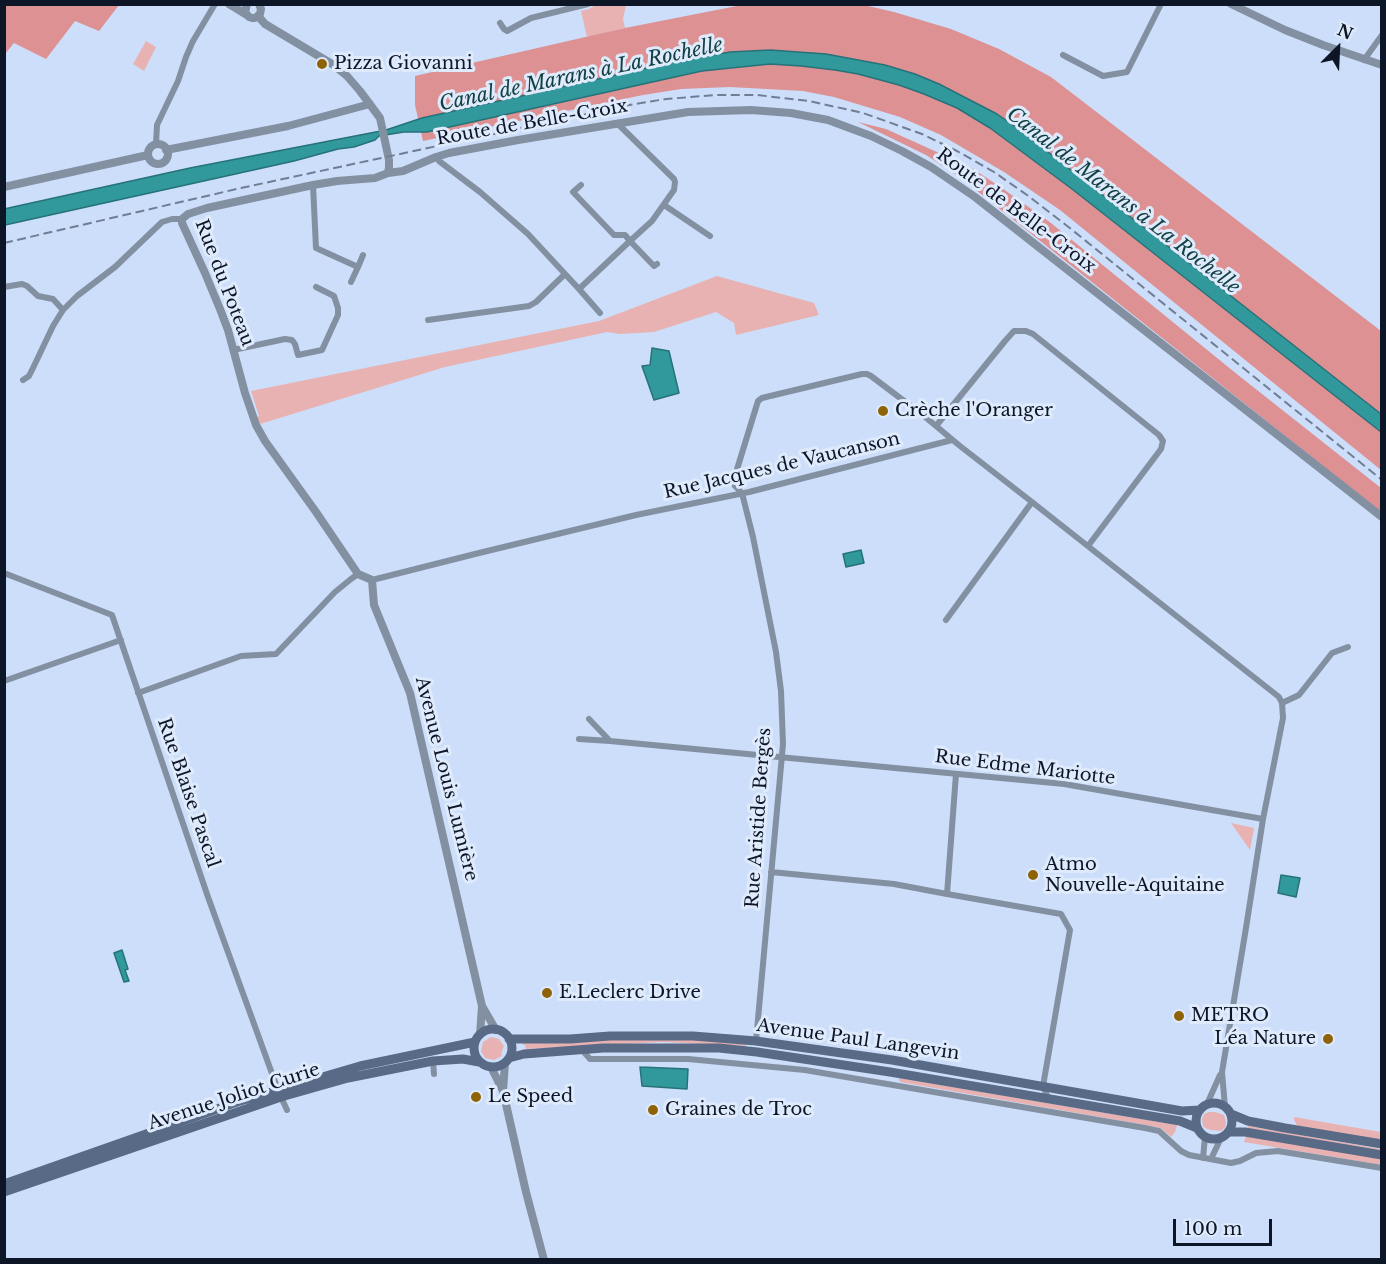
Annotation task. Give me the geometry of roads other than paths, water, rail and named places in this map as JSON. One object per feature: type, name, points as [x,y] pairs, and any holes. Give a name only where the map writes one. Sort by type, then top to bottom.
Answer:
[{"type":"main road","points":[[495,1030],[501,1031],[509,1039],[512,1049],[507,1061],[500,1066],[490,1067],[479,1062],[474,1053],[477,1038],[484,1031],[495,1030]]},
{"type":"main road","name":"Avenue Paul Langevin","points":[[509,1039],[693,1036],[756,1041],[892,1060],[1182,1111],[1203,1107]]},
{"type":"main road","name":"Avenue Joliot Curie","points":[[4,1192],[360,1066],[477,1038]]},
{"type":"main road","name":"Avenue Paul Langevin","points":[[507,1061],[518,1055],[581,1049],[719,1048],[890,1072],[1048,1098],[1180,1121],[1197,1128]]},
{"type":"main road","name":"Avenue Joliot Curie","points":[[4,1184],[237,1102],[433,1061],[463,1059],[479,1062]]},
{"type":"main road","points":[[1382,1144],[1248,1121],[1216,1103],[1203,1107],[1197,1115],[1196,1122],[1197,1128],[1210,1139],[1245,1132],[1382,1155]]},
{"type":"main road","points":[[1225,1135],[1232,1120],[1228,1110]]},
{"type":"street","points":[[156,144],[157,125],[178,81],[193,41],[215,4]]},
{"type":"street","points":[[229,4],[252,18],[261,12],[260,5]]},
{"type":"street","points":[[247,4],[245,9],[247,15]]},
{"type":"street","points":[[500,23],[507,31],[531,18],[588,4]]},
{"type":"street","points":[[1063,55],[1103,76],[1127,72],[1161,4]]},
{"type":"street","points":[[1231,4],[1285,30],[1382,65]]},
{"type":"street","points":[[258,16],[265,24],[332,64],[360,91],[378,115],[386,147],[388,173]]},
{"type":"street","points":[[1365,60],[1382,35]]},
{"type":"street","points":[[356,107],[360,91]]},
{"type":"street","points":[[166,150],[288,126],[370,104]]},
{"type":"street","name":"Route de Belle-Croix","points":[[388,173],[403,171],[436,156],[688,112],[751,110],[791,113],[846,126],[902,151],[931,167],[975,197],[1382,517]]},
{"type":"street","points":[[579,289],[652,221],[674,190],[674,179],[618,124]]},
{"type":"street","points":[[156,144],[162,145],[166,150],[166,159],[157,164],[151,161],[148,155],[149,149],[156,144]]},
{"type":"street","points":[[4,187],[148,155]]},
{"type":"street","points":[[436,156],[439,161],[480,192],[528,234],[600,313]]},
{"type":"street","name":"Rue du Poteau","points":[[358,574],[256,425],[220,309],[183,228],[182,219],[202,209],[337,180],[375,178],[388,173]]},
{"type":"street","points":[[313,185],[316,248],[358,267]]},
{"type":"street","points":[[581,185],[573,192],[614,235],[625,235],[654,266],[657,264]]},
{"type":"street","points":[[664,205],[710,236]]},
{"type":"street","points":[[23,380],[29,376],[63,310],[127,256],[162,222],[182,219]]},
{"type":"street","points":[[351,282],[363,255]]},
{"type":"street","points":[[428,320],[529,306],[565,274]]},
{"type":"street","points":[[4,287],[22,284],[38,296],[52,299],[63,310]]},
{"type":"street","points":[[233,350],[285,339],[292,340],[298,355],[322,350],[338,315],[338,308],[334,296],[316,287]]},
{"type":"street","points":[[1088,546],[1161,449],[1163,441],[1159,435],[1040,340],[1026,331],[1014,331],[936,426],[1279,697],[1282,703],[1282,718],[1263,819],[1222,1072],[1228,1110]]},
{"type":"street","name":"Rue Aristide Bergès","points":[[756,1041],[783,744],[781,691],[776,652],[753,537],[742,493],[735,486],[734,479],[756,405],[762,398],[867,374],[936,426]]},
{"type":"street","name":"Rue Jacques de Vaucanson","points":[[372,580],[636,515],[742,493],[952,440]]},
{"type":"street","points":[[946,620],[1032,502]]},
{"type":"street","name":"Rue Blaise Pascal","points":[[4,573],[112,615],[208,897],[287,1110]]},
{"type":"street","points":[[138,693],[241,656],[276,654],[335,592],[351,579],[358,574],[372,580]]},
{"type":"street","name":"Avenue Louis Lumière","points":[[372,580],[374,605],[408,685],[482,1006],[495,1030]]},
{"type":"street","points":[[4,681],[121,640]]},
{"type":"street","points":[[1282,703],[1299,695],[1332,653],[1348,647]]},
{"type":"street","points":[[589,719],[610,741]]},
{"type":"street","name":"Rue Edme Mariotte","points":[[579,739],[1064,784],[1263,819]]},
{"type":"street","points":[[947,894],[956,774]]},
{"type":"street","points":[[771,872],[894,884],[1061,914],[1070,930],[1043,1086],[1048,1098]]},
{"type":"street","name":"Avenue Louis Lumière","points":[[477,1038],[482,1006]]},
{"type":"street","points":[[581,1049],[590,1059],[688,1059],[805,1070],[1152,1129],[1159,1131],[1181,1151],[1189,1155],[1231,1163],[1256,1153],[1278,1151],[1382,1168]]},
{"type":"street","points":[[887,1083],[892,1060]]},
{"type":"street","points":[[433,1061],[434,1074]]},
{"type":"street","points":[[503,1091],[507,1061]]},
{"type":"street","points":[[490,1067],[503,1091],[544,1260]]},
{"type":"street","points":[[1203,1107],[1222,1072]]},
{"type":"street","points":[[1211,1159],[1225,1135]]},
{"type":"street","points":[[1203,1158],[1205,1137]]},
{"type":"railway","points":[[4,243],[241,188],[629,105],[716,95],[757,95],[809,101],[863,113],[922,134],[994,172],[1071,229],[1382,480]]},
{"type":"place","name":"Pizza Giovanni","points":[[322,64]]},
{"type":"place","name":"Crèche l'Oranger","points":[[883,411]]},
{"type":"place","name":"Atmo Nouvelle-Aquitaine","points":[[1033,875]]},
{"type":"place","name":"E.Leclerc Drive","points":[[547,993]]},
{"type":"place","name":"METRO","points":[[1179,1016]]},
{"type":"place","name":"Léa Nature","points":[[1328,1039]]},
{"type":"place","name":"Le Speed","points":[[476,1097]]},
{"type":"place","name":"Graines de Troc","points":[[653,1110]]},
{"type":"water label","name":"Canal de Marans à La Rochelle","points":[[581,75]]},
{"type":"water label","name":"Canal de Marans à La Rochelle","points":[[1123,201]]}]
